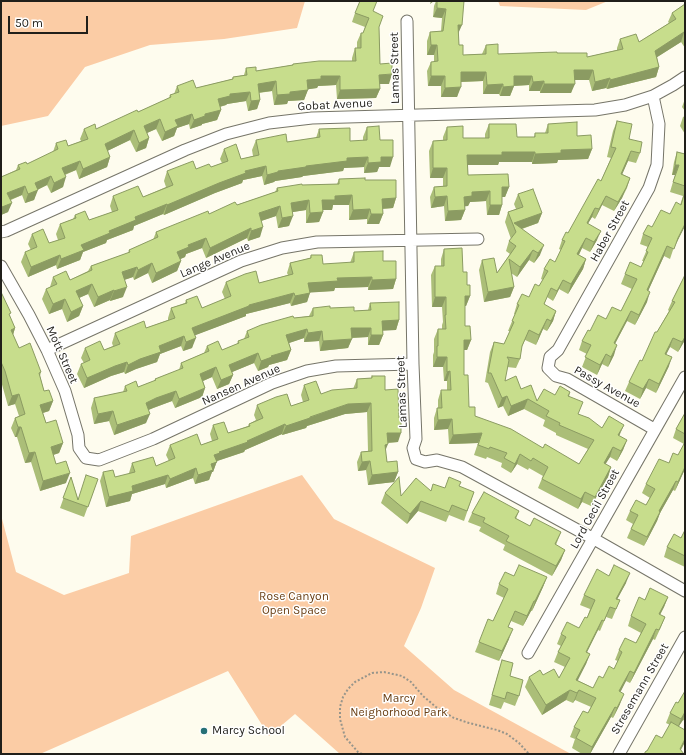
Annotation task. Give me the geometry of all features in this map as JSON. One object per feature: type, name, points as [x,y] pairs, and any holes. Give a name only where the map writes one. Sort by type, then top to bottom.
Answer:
[{"type":"street","name":"Lamas Street","points":[[407,21],[413,364],[416,439],[413,448],[416,459],[425,462],[437,460],[462,467],[594,539],[685,591]]},
{"type":"street","name":"Gobat Avenue","points":[[1,232],[184,150],[226,134],[269,124],[312,118],[595,110],[625,105],[653,96],[685,77]]},
{"type":"street","name":"Haber Street","points":[[548,368],[550,356],[558,350],[649,188],[657,165],[659,124],[653,96]]},
{"type":"street","name":"Lange Avenue","points":[[46,350],[241,261],[282,248],[317,242],[412,239],[478,239]]},
{"type":"street","name":"Mott Street","points":[[1,266],[29,314],[65,391],[78,435],[79,448],[86,458]]},
{"type":"street","name":"Nansen Avenue","points":[[86,458],[99,460],[153,439],[272,383],[307,371],[336,366],[413,364]]},
{"type":"street","name":"Passy Avenue","points":[[548,368],[556,376],[567,379],[654,429]]},
{"type":"street","name":"Lord Cecil Street","points":[[528,653],[594,539],[654,429],[685,377]]},
{"type":"street","name":"Stresemann Street","points":[[619,754],[685,637]]},
{"type":"path","points":[[362,754],[358,753],[344,737],[340,719],[340,707],[348,689],[355,682],[372,674],[384,672],[402,676],[411,682],[423,696],[436,707],[454,718],[507,734],[519,743],[529,754]]},
{"type":"green space","points":[[1,1],[305,1],[297,28],[224,39],[150,45],[85,67],[48,116],[1,126]]},
{"type":"green space","points":[[498,1],[608,1],[586,10],[500,6]]},
{"type":"green space","name":"Rose Canyon Open Space","points":[[302,475],[334,519],[435,568],[421,608],[404,646],[454,690],[571,754],[340,754],[295,714],[269,736],[228,671],[40,754],[1,754],[1,515],[16,572],[64,595],[129,573],[131,536]]},
{"type":"building","points":[[360,1],[377,1],[373,11],[383,16],[379,27],[380,64],[392,63],[392,74],[379,75],[380,89],[340,90],[340,76],[321,76],[321,79],[307,80],[308,90],[290,92],[290,94],[277,95],[276,81],[258,84],[260,100],[251,101],[250,92],[230,94],[230,96],[218,99],[221,110],[205,114],[205,116],[194,120],[192,114],[175,120],[178,126],[165,132],[160,119],[144,126],[149,138],[139,143],[134,130],[105,144],[110,157],[83,169],[80,161],[62,168],[66,177],[54,183],[51,176],[35,183],[38,190],[28,194],[25,186],[7,193],[12,203],[2,207],[1,177],[20,169],[18,165],[26,162],[27,164],[58,149],[56,143],[66,140],[68,146],[88,139],[84,129],[95,124],[96,129],[137,110],[138,112],[171,97],[170,95],[179,92],[177,86],[193,80],[196,88],[233,79],[233,77],[247,75],[246,68],[256,67],[256,71],[319,61],[356,61],[355,48],[361,48],[361,33],[363,33],[369,18],[355,13]]},
{"type":"building","points":[[437,1],[464,1],[462,25],[458,25],[459,45],[463,45],[463,55],[486,54],[486,45],[498,44],[498,54],[557,52],[587,53],[587,57],[623,49],[620,39],[636,34],[639,42],[676,19],[672,13],[685,4],[685,33],[684,32],[655,51],[659,67],[610,80],[610,78],[595,82],[593,70],[574,70],[575,84],[544,84],[544,81],[533,82],[532,76],[514,76],[514,86],[503,87],[503,84],[487,85],[486,72],[461,72],[461,87],[445,88],[445,76],[431,76],[431,62],[438,61],[437,45],[431,45],[430,32],[443,31],[446,9],[437,8]]},
{"type":"building","points":[[617,121],[632,124],[629,139],[642,142],[640,153],[631,151],[621,174],[630,178],[626,188],[618,202],[606,196],[599,209],[595,208],[587,223],[601,231],[594,242],[586,238],[577,254],[586,259],[571,284],[563,280],[557,291],[551,288],[544,304],[556,311],[551,321],[547,319],[539,335],[529,330],[522,346],[520,359],[507,357],[509,360],[505,381],[516,376],[521,389],[531,385],[537,401],[544,389],[555,395],[560,386],[570,392],[568,396],[583,402],[578,414],[589,418],[602,428],[609,416],[624,425],[618,435],[627,440],[621,451],[613,447],[604,463],[611,467],[595,497],[585,492],[581,499],[542,479],[548,467],[533,458],[531,461],[520,454],[515,464],[504,458],[507,453],[490,447],[489,449],[478,445],[482,433],[453,435],[452,419],[438,420],[437,408],[442,408],[441,390],[451,390],[450,371],[447,372],[447,357],[437,357],[438,329],[446,329],[446,297],[435,297],[435,266],[444,266],[444,249],[462,248],[463,272],[467,272],[467,285],[470,285],[470,296],[465,296],[465,326],[470,326],[471,340],[464,340],[464,375],[468,375],[469,407],[475,407],[475,416],[511,429],[543,448],[545,444],[579,464],[594,440],[559,425],[560,423],[546,416],[549,411],[528,399],[511,406],[507,396],[502,398],[491,373],[488,373],[494,342],[504,344],[514,322],[512,321],[519,305],[517,304],[522,294],[529,297],[535,284],[539,286],[548,271],[544,269],[550,259],[555,262],[565,241],[562,240],[566,232],[568,233],[598,179],[601,181],[616,148],[611,147]]},
{"type":"building","points":[[577,122],[577,136],[591,135],[592,149],[561,150],[561,153],[535,154],[535,152],[502,152],[502,155],[467,155],[468,175],[508,174],[509,187],[502,187],[502,205],[490,205],[490,191],[472,192],[472,196],[464,197],[465,210],[448,211],[447,196],[435,197],[434,187],[447,186],[447,168],[433,168],[433,141],[447,140],[447,127],[463,126],[463,138],[489,138],[489,124],[516,124],[517,137],[535,137],[535,133],[548,133],[548,124]]},
{"type":"building","points":[[379,126],[380,140],[393,140],[393,157],[381,157],[381,162],[368,163],[368,157],[347,158],[347,161],[306,166],[278,171],[267,175],[266,166],[245,171],[246,173],[135,217],[136,220],[81,245],[84,250],[61,259],[60,255],[31,267],[25,252],[37,247],[32,234],[43,229],[49,243],[65,238],[60,224],[76,218],[75,215],[85,211],[89,220],[118,210],[113,196],[138,186],[143,197],[173,185],[167,171],[193,161],[196,169],[209,164],[211,167],[228,161],[224,149],[236,144],[241,159],[259,155],[256,140],[286,134],[287,142],[320,137],[319,129],[350,128],[350,141],[367,140],[367,127]]},
{"type":"building","points":[[677,152],[685,154],[685,186],[673,182],[679,165],[675,165]]},
{"type":"building","points":[[365,178],[365,180],[396,180],[396,198],[382,199],[383,214],[371,214],[370,209],[353,210],[352,195],[335,196],[335,200],[322,200],[323,212],[310,213],[309,200],[291,203],[293,216],[282,218],[280,206],[259,213],[263,227],[251,231],[251,228],[210,248],[206,238],[188,245],[189,247],[177,252],[181,261],[156,273],[152,263],[138,270],[137,267],[122,272],[127,287],[114,290],[98,297],[92,284],[76,291],[83,306],[71,312],[65,299],[53,304],[46,289],[57,284],[53,277],[66,271],[70,280],[92,270],[91,266],[130,252],[129,250],[158,237],[156,232],[208,211],[209,214],[235,202],[237,205],[278,191],[277,188],[302,184],[339,184],[339,179]]},
{"type":"building","points":[[533,189],[542,213],[514,223],[544,245],[538,253],[533,250],[520,267],[509,259],[514,287],[488,292],[482,260],[494,258],[497,273],[516,246],[509,241],[516,232],[508,212],[523,207],[518,194]]},
{"type":"building","points":[[685,192],[685,224],[674,249],[667,246],[647,290],[650,292],[639,315],[631,311],[614,343],[617,345],[611,357],[606,354],[600,365],[585,357],[591,345],[582,341],[588,330],[590,331],[598,315],[606,319],[612,307],[621,311],[637,279],[625,274],[630,262],[641,267],[648,252],[646,251],[652,238],[643,234],[648,225],[652,227],[661,210],[670,214],[676,202],[681,205]]},
{"type":"building","points":[[383,251],[383,261],[396,261],[396,279],[372,280],[372,277],[337,278],[338,281],[308,283],[310,293],[295,296],[294,293],[249,305],[192,328],[196,338],[186,342],[184,336],[159,346],[161,352],[128,365],[127,362],[87,378],[81,364],[90,360],[85,348],[100,341],[104,350],[120,344],[115,333],[144,321],[146,328],[175,318],[171,308],[187,303],[186,300],[197,296],[202,308],[231,296],[226,282],[245,274],[256,271],[259,283],[293,274],[290,263],[311,258],[311,255],[322,255],[323,264],[354,262],[354,252]]},
{"type":"building","points":[[684,277],[685,337],[682,342],[673,338],[665,354],[672,357],[659,384],[649,379],[643,389],[629,382],[640,360],[642,361],[655,332],[657,332],[675,302],[672,301]]},
{"type":"building","points":[[1,292],[11,313],[9,314],[15,328],[11,330],[19,348],[30,343],[41,372],[39,373],[44,391],[49,390],[53,401],[40,405],[46,423],[56,420],[63,443],[51,447],[56,464],[66,461],[70,473],[43,481],[35,452],[29,453],[21,427],[18,427],[15,418],[25,414],[19,394],[12,396],[1,362]]},
{"type":"building","points":[[399,302],[399,320],[382,321],[383,335],[371,335],[371,328],[351,328],[352,339],[323,341],[322,331],[308,333],[307,329],[286,335],[291,350],[271,356],[272,357],[261,361],[258,353],[229,365],[233,375],[221,380],[216,367],[200,374],[205,388],[179,399],[176,391],[146,403],[150,414],[117,425],[113,411],[98,414],[94,398],[127,391],[125,386],[136,381],[138,387],[156,380],[155,379],[183,368],[181,363],[209,351],[207,346],[218,341],[222,350],[249,337],[247,331],[261,325],[293,316],[294,318],[313,316],[313,308],[330,306],[330,308],[354,307],[354,311],[371,310],[370,303]]},
{"type":"building","points":[[372,376],[385,376],[385,390],[398,389],[401,433],[387,433],[388,444],[385,445],[387,462],[397,461],[398,472],[372,475],[370,461],[362,462],[361,452],[372,451],[371,403],[348,404],[286,426],[285,424],[247,441],[248,442],[219,452],[220,453],[214,455],[217,462],[211,464],[213,470],[198,475],[196,468],[170,479],[168,475],[132,486],[133,491],[109,497],[103,472],[113,470],[115,477],[135,472],[132,463],[153,457],[156,466],[175,458],[170,445],[197,434],[201,445],[218,439],[213,425],[224,422],[228,433],[250,426],[249,424],[263,418],[257,405],[287,394],[291,406],[309,400],[304,385],[316,381],[321,394],[332,390],[357,388],[357,379],[372,378]]},
{"type":"building","points":[[685,413],[685,434],[676,429]]},
{"type":"building","points":[[685,442],[685,467],[678,482],[676,481],[659,511],[660,512],[647,537],[631,529],[638,515],[630,511],[636,500],[646,505],[655,489],[646,484],[659,459],[669,463],[673,453],[678,455]]},
{"type":"building","points":[[86,475],[98,479],[88,507],[63,498],[71,477],[78,500]]},
{"type":"building","points":[[399,477],[401,496],[416,478],[431,491],[433,484],[445,488],[449,477],[461,482],[459,486],[474,492],[467,511],[452,505],[449,512],[421,501],[410,514],[385,493]]},
{"type":"building","points":[[484,492],[519,511],[515,518],[530,526],[534,518],[561,532],[555,544],[565,550],[556,566],[506,541],[509,536],[483,522],[485,518],[472,513]]},
{"type":"building","points":[[685,530],[685,556],[667,547],[674,534],[681,538]]},
{"type":"building","points":[[519,565],[547,577],[527,616],[515,611],[508,627],[513,629],[502,651],[479,642],[488,619],[493,621],[508,589],[499,584],[505,572],[514,576]]},
{"type":"building","points":[[614,565],[630,573],[616,599],[620,600],[616,609],[610,607],[604,621],[602,620],[586,652],[590,654],[576,680],[593,688],[599,676],[603,678],[609,666],[614,669],[622,652],[619,650],[625,638],[636,643],[646,624],[631,616],[639,597],[645,600],[650,588],[668,597],[659,614],[665,617],[659,630],[656,629],[634,673],[630,671],[619,691],[624,694],[617,708],[615,707],[592,747],[576,738],[580,730],[574,727],[583,711],[588,713],[596,698],[579,690],[577,693],[570,690],[546,705],[529,677],[540,670],[543,675],[554,669],[559,678],[570,658],[558,652],[566,637],[561,634],[567,622],[579,628],[585,617],[587,618],[595,600],[584,595],[597,569],[609,576]]},
{"type":"building","points":[[502,660],[513,663],[510,676],[523,680],[519,696],[507,692],[505,699],[492,695]]},
{"type":"building","points":[[685,691],[685,712],[681,719],[670,713],[676,702],[678,703]]},
{"type":"building","points":[[671,722],[685,730],[685,739],[680,749],[684,754],[644,754],[656,735],[662,738]]},
{"type":"place","name":"Marcy School","points":[[204,731]]},
{"type":"park label","name":"Marcy Neighorhood Park","points":[[399,706]]}]
